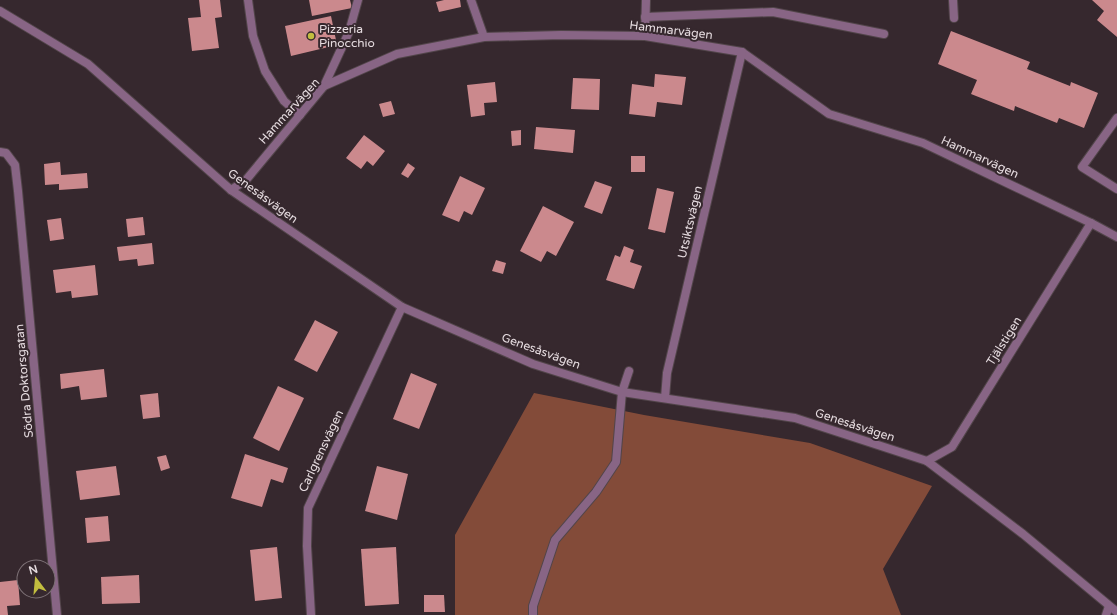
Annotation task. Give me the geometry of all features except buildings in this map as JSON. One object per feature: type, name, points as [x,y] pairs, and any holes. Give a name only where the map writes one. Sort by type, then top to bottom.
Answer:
[{"type":"street","points":[[248,0],[253,36],[265,71],[284,101],[300,115]]},
{"type":"street","points":[[324,86],[349,32],[358,0]]},
{"type":"street","points":[[471,0],[484,37]]},
{"type":"street","points":[[645,36],[646,0]]},
{"type":"street","points":[[953,0],[954,18]]},
{"type":"street","name":"Genesåsvägen","points":[[0,11],[88,64],[231,190],[402,307],[533,364],[622,392],[795,418],[927,461],[1023,534],[1117,612]]},
{"type":"street","points":[[645,17],[773,12],[884,34]]},
{"type":"street","name":"Hammarvägen","points":[[231,190],[246,180],[324,86],[397,54],[484,37],[561,35],[645,36],[742,52],[829,114],[923,143],[1091,223],[1117,237]]},
{"type":"street","name":"Utsiktsvägen","points":[[665,398],[667,373],[742,52]]},
{"type":"street","points":[[1117,118],[1082,167],[1117,189]]},
{"type":"street","name":"Södra Doktorsgatan","points":[[0,152],[6,153],[15,165],[58,615]]},
{"type":"street","name":"Tjälstigen","points":[[927,461],[952,447],[1091,223]]},
{"type":"street","name":"Carlgrensvägen","points":[[311,615],[307,546],[308,508],[402,307]]},
{"type":"street","points":[[533,615],[533,606],[555,540],[596,492],[616,462],[622,392],[629,371]]},
{"type":"street","points":[[1106,615],[1109,606]]},
{"type":"shaded area","points":[[534,393],[644,415],[810,443],[932,486],[883,569],[901,615],[455,615],[455,535]]},
{"type":"place","name":"Pizzeria Pinocchio","points":[[311,36]]}]
